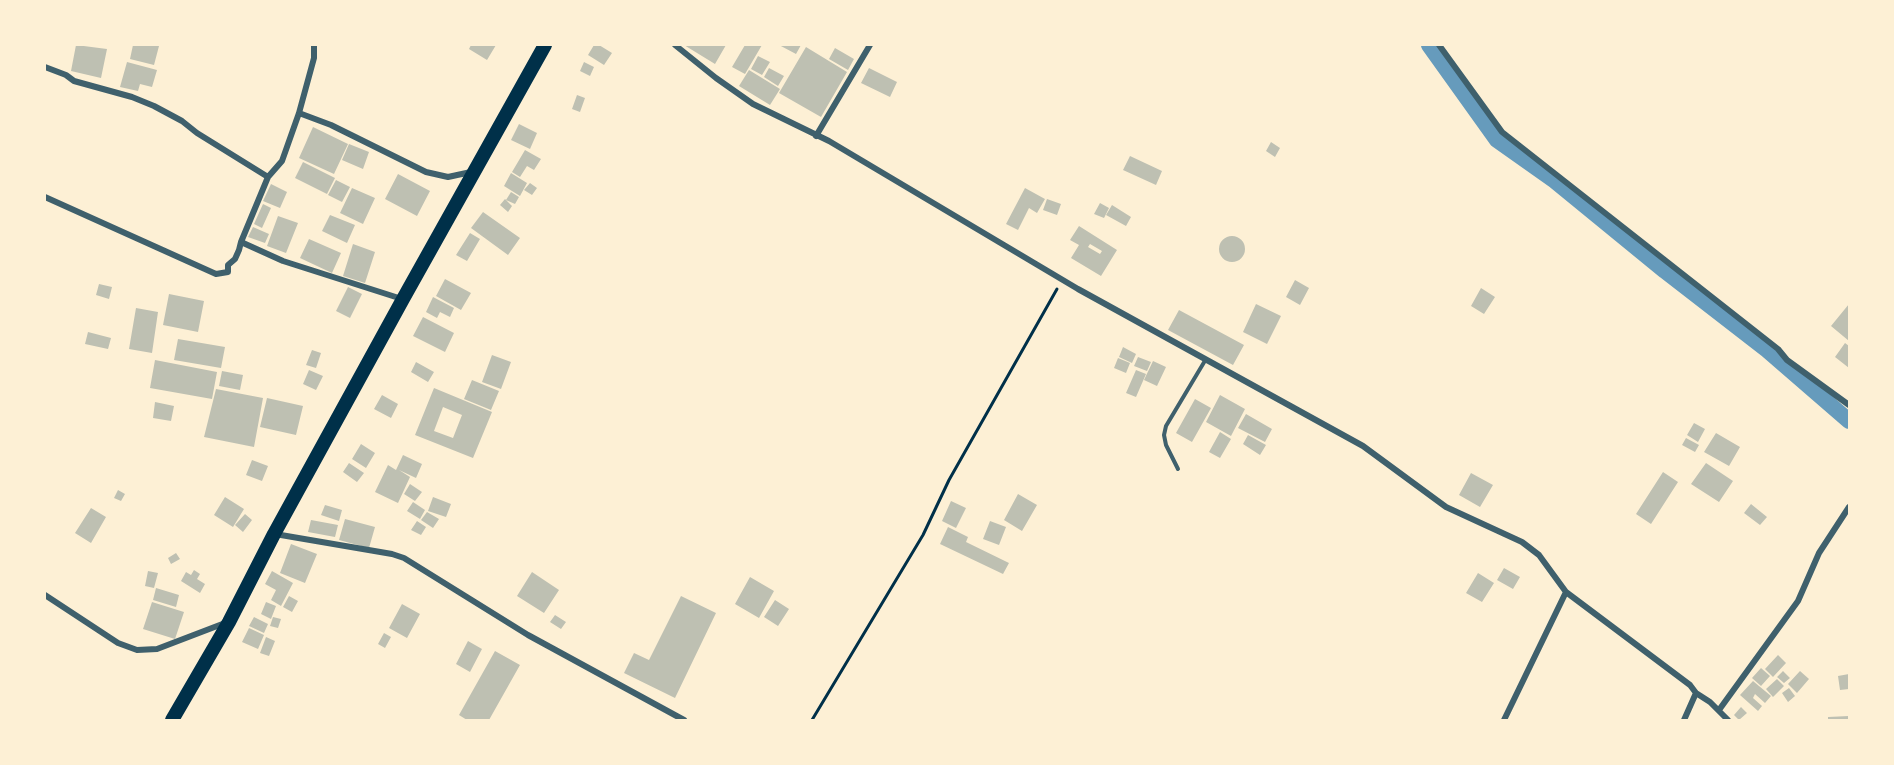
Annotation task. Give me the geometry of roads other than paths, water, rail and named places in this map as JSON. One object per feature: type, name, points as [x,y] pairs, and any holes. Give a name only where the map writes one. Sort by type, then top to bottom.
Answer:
[{"type":"highway","points":[[172,720],[229,622],[274,534],[545,45]]},
{"type":"street","points":[[45,197],[216,274],[228,272],[228,265],[235,259],[268,177],[282,161],[299,113],[314,58],[314,45]]},
{"type":"street","points":[[675,45],[753,104],[829,141],[1062,279],[1363,446],[1446,507],[1531,548],[1547,565],[1566,592],[1690,685],[1696,693],[1719,710],[1728,720]]},
{"type":"street","points":[[816,136],[870,45]]},
{"type":"street","points":[[1439,45],[1502,132],[1778,349],[1787,360],[1849,405]]},
{"type":"street","points":[[45,67],[66,75],[74,81],[132,97],[154,106],[182,121],[197,133],[268,177]]},
{"type":"street","points":[[299,113],[348,133],[426,172],[448,177],[475,172]]},
{"type":"street","points":[[241,242],[283,261],[403,299]]},
{"type":"street","points":[[1719,710],[1798,601],[1819,553],[1849,507]]},
{"type":"street","points":[[274,534],[404,558],[528,635],[684,720]]},
{"type":"street","points":[[1504,720],[1566,592]]},
{"type":"street","points":[[45,595],[118,643],[137,650],[157,649],[229,622]]},
{"type":"street","points":[[1684,720],[1696,693]]},
{"type":"lane","points":[[1178,470],[1166,445],[1164,435],[1166,426],[1206,359]]},
{"type":"waterway","points":[[1429,45],[1497,140],[1555,181],[1665,271],[1767,350],[1849,421]]}]
